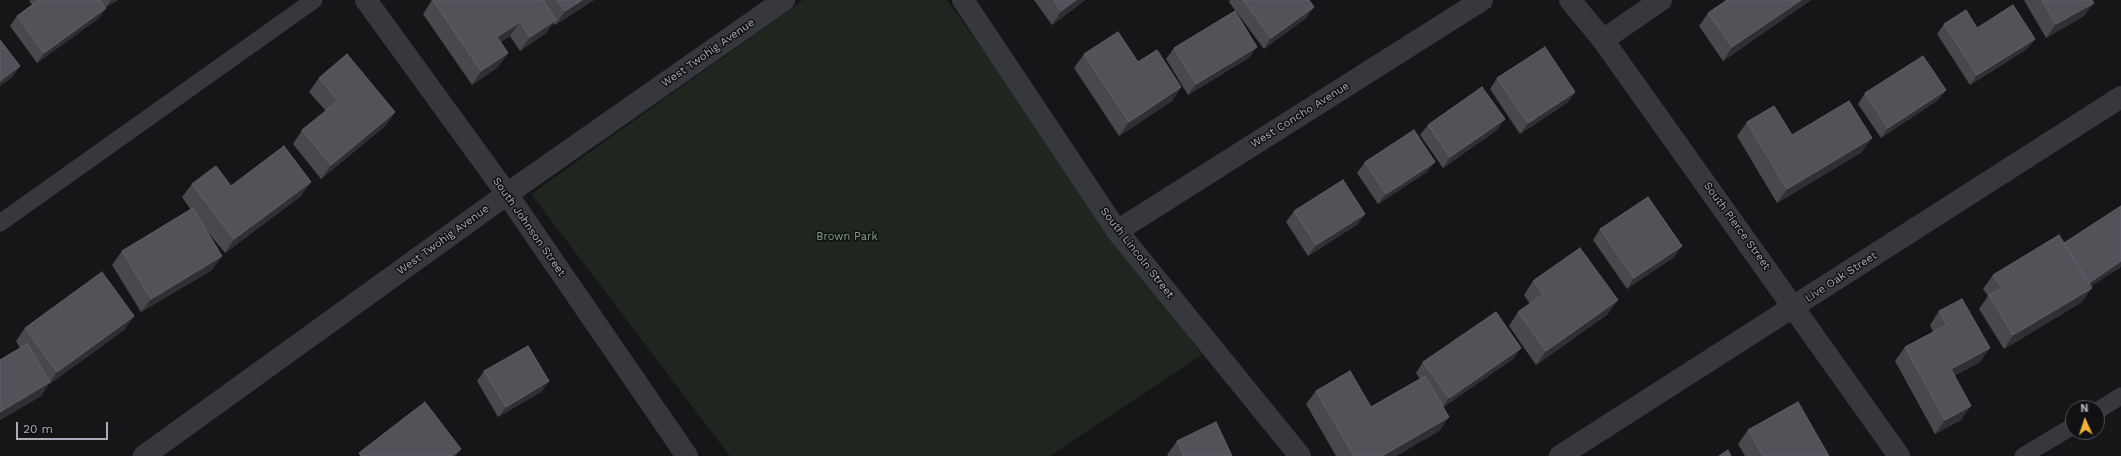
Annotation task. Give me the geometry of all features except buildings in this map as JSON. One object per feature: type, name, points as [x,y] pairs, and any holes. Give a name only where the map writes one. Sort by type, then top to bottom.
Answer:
[{"type":"street","name":"South Johnson Street","points":[[366,0],[506,194],[683,455]]},
{"type":"street","name":"West Twohig Avenue","points":[[144,456],[506,194],[784,0]]},
{"type":"street","name":"South Lincoln Street","points":[[963,0],[1117,231],[1300,456]]},
{"type":"street","name":"West Concho Avenue","points":[[1117,231],[1482,0]]},
{"type":"street","name":"South Pierce Street","points":[[1570,0],[1603,40],[1899,456]]},
{"type":"street","points":[[1603,40],[1662,0]]},
{"type":"street","name":"Live Oak Street","points":[[1560,456],[2121,98]]},
{"type":"lane","points":[[0,223],[314,0]]},
{"type":"lane","points":[[2105,406],[2121,396]]},
{"type":"lane","points":[[2023,456],[2065,431]]},
{"type":"green space","name":"Brown Park","points":[[803,0],[947,0],[1202,355],[1050,456],[730,456],[531,194]]}]
